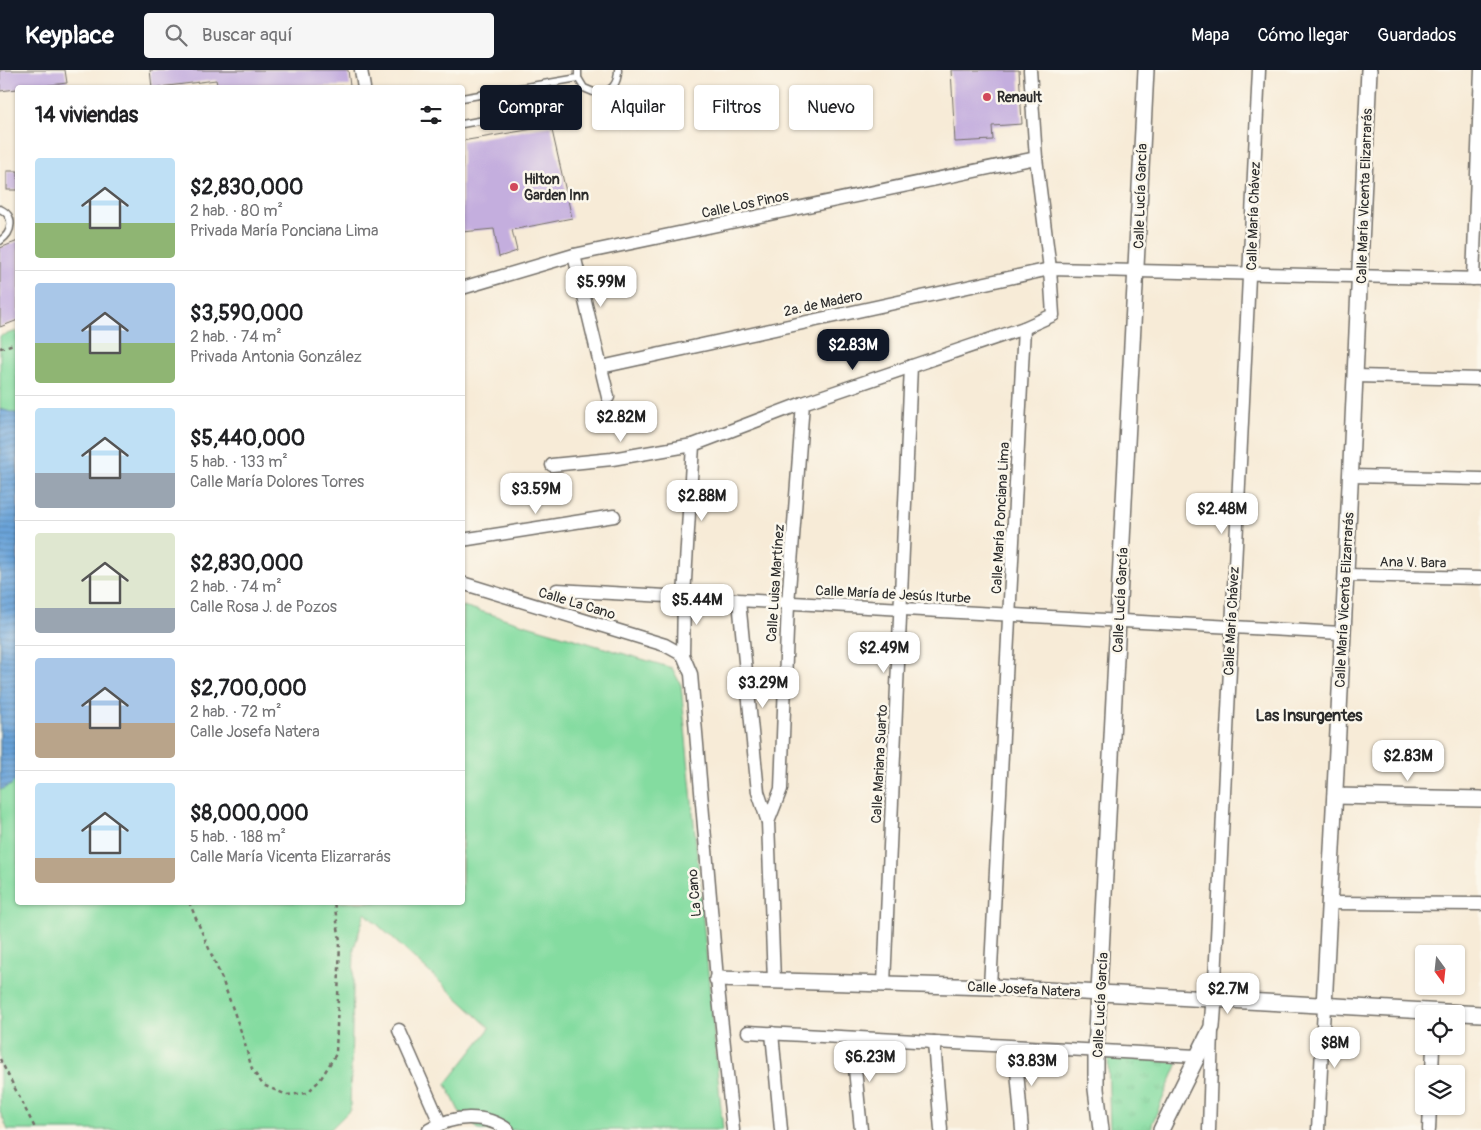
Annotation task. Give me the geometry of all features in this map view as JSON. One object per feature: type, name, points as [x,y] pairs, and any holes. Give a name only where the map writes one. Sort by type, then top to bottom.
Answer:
[{"type":"street","points":[[361,70],[364,85]]},
{"type":"street","points":[[552,465],[612,459],[693,445],[803,403],[1024,328],[1054,315],[1036,158],[1030,70]]},
{"type":"street","name":"Calle Lucía García","points":[[1101,1130],[1096,1088],[1096,1051],[1101,994],[1146,70]]},
{"type":"street","name":"Calle María Chávez","points":[[1161,1130],[1212,1027],[1259,70]]},
{"type":"street","name":"Calle María Vicenta Elizarrarás","points":[[1318,1130],[1335,796],[1341,633],[1352,476],[1369,70]]},
{"type":"street","points":[[1477,279],[1481,70]]},
{"type":"street","name":"Calle Los Pinos","points":[[465,287],[574,255],[1036,158]]},
{"type":"street","points":[[574,255],[608,397]]},
{"type":"street","name":"2a. de Madero","points":[[601,367],[1050,269],[1477,279]]},
{"type":"street","name":"Calle María Ponciana Lima","points":[[990,987],[1024,328]]},
{"type":"street","name":"Calle Mariana Suarto","points":[[884,984],[911,366]]},
{"type":"street","points":[[1356,376],[1481,379]]},
{"type":"street","name":"Calle Luisa Martínez","points":[[768,822],[781,789],[788,604],[803,403]]},
{"type":"street","name":"La Cano","points":[[693,445],[684,597],[683,655],[690,674],[717,979],[733,1130]]},
{"type":"street","points":[[1352,476],[1481,479]]},
{"type":"street","points":[[465,540],[614,516]]},
{"type":"street","name":"Ana V. Bara","points":[[1345,575],[1481,578]]},
{"type":"street","name":"Calle La Cano","points":[[465,584],[665,645],[683,655]]},
{"type":"street","name":"Calle María de Jesús Iturbe","points":[[557,590],[1341,633]]},
{"type":"street","name":"Calle Luisa Martínez","points":[[739,601],[758,792],[768,822],[774,981]]},
{"type":"street","points":[[1335,796],[1481,799]]},
{"type":"street","points":[[1330,903],[1481,904]]},
{"type":"street","name":"Calle Josefa Natera","points":[[717,979],[990,987],[1415,1012]]},
{"type":"street","name":"Calle Josefa Natera","points":[[1465,1014],[1481,1014]]},
{"type":"street","points":[[1209,1130],[1212,1027]]},
{"type":"street","points":[[399,1030],[440,1123]]},
{"type":"street","points":[[748,1032],[1196,1056]]},
{"type":"street","points":[[772,1034],[781,1130]]},
{"type":"street","points":[[852,1038],[860,1130]]},
{"type":"street","points":[[934,1042],[941,1130]]},
{"type":"street","points":[[1015,1046],[1022,1130]]},
{"type":"street","points":[[1429,1130],[1430,1115]]},
{"type":"street","points":[[429,1130],[440,1123],[458,1118],[481,1119],[508,1130]]},
{"type":"lane","points":[[540,85],[578,74],[584,88],[598,94],[612,88],[616,83],[618,70]]},
{"type":"lane","points":[[465,98],[480,95]]},
{"type":"lane","points":[[465,123],[480,121]]},
{"type":"lane","points":[[0,208],[5,211],[10,219],[11,228],[0,241]]},
{"type":"path","points":[[0,348],[15,344]]},
{"type":"path","points":[[190,905],[222,979],[242,1034],[252,1069],[263,1085],[287,1095],[307,1093],[320,1080],[336,1054],[340,941],[334,905]]},
{"type":"path","points":[[0,1059],[36,1130]]},
{"type":"green space","points":[[15,332],[15,905],[465,905],[465,607],[672,668],[681,685],[723,1130],[479,1130],[459,1111],[446,1084],[490,1028],[365,913],[354,948],[350,1110],[330,1130],[8,1130],[0,1112],[0,336]]},
{"type":"green space","points":[[1108,1056],[1178,1063],[1152,1124],[1152,1130],[1110,1130]]},
{"type":"water","points":[[0,409],[15,413],[15,781],[0,790]]},
{"type":"building","points":[[0,70],[65,70],[67,83],[15,85],[15,89],[0,91]]},
{"type":"building","points":[[150,70],[348,70],[350,85],[217,85],[216,80],[176,85],[152,85]]},
{"type":"building","name":"Renault","points":[[951,70],[1019,70],[1022,124],[992,126],[993,140],[955,142]]},
{"type":"building","name":"Hilton Garden Inn","points":[[527,130],[552,130],[572,218],[512,230],[517,251],[499,257],[494,229],[465,232],[465,140]]},
{"type":"building","points":[[7,171],[15,171],[15,190],[7,190]]},
{"type":"building","points":[[15,242],[15,321],[0,327],[0,248]]},
{"type":"place","name":"Renault","points":[[987,97]]},
{"type":"place","name":"Hilton Garden Inn","points":[[514,187]]},
{"type":"district","name":"Las Insurgentes","points":[[1309,715]]}]
